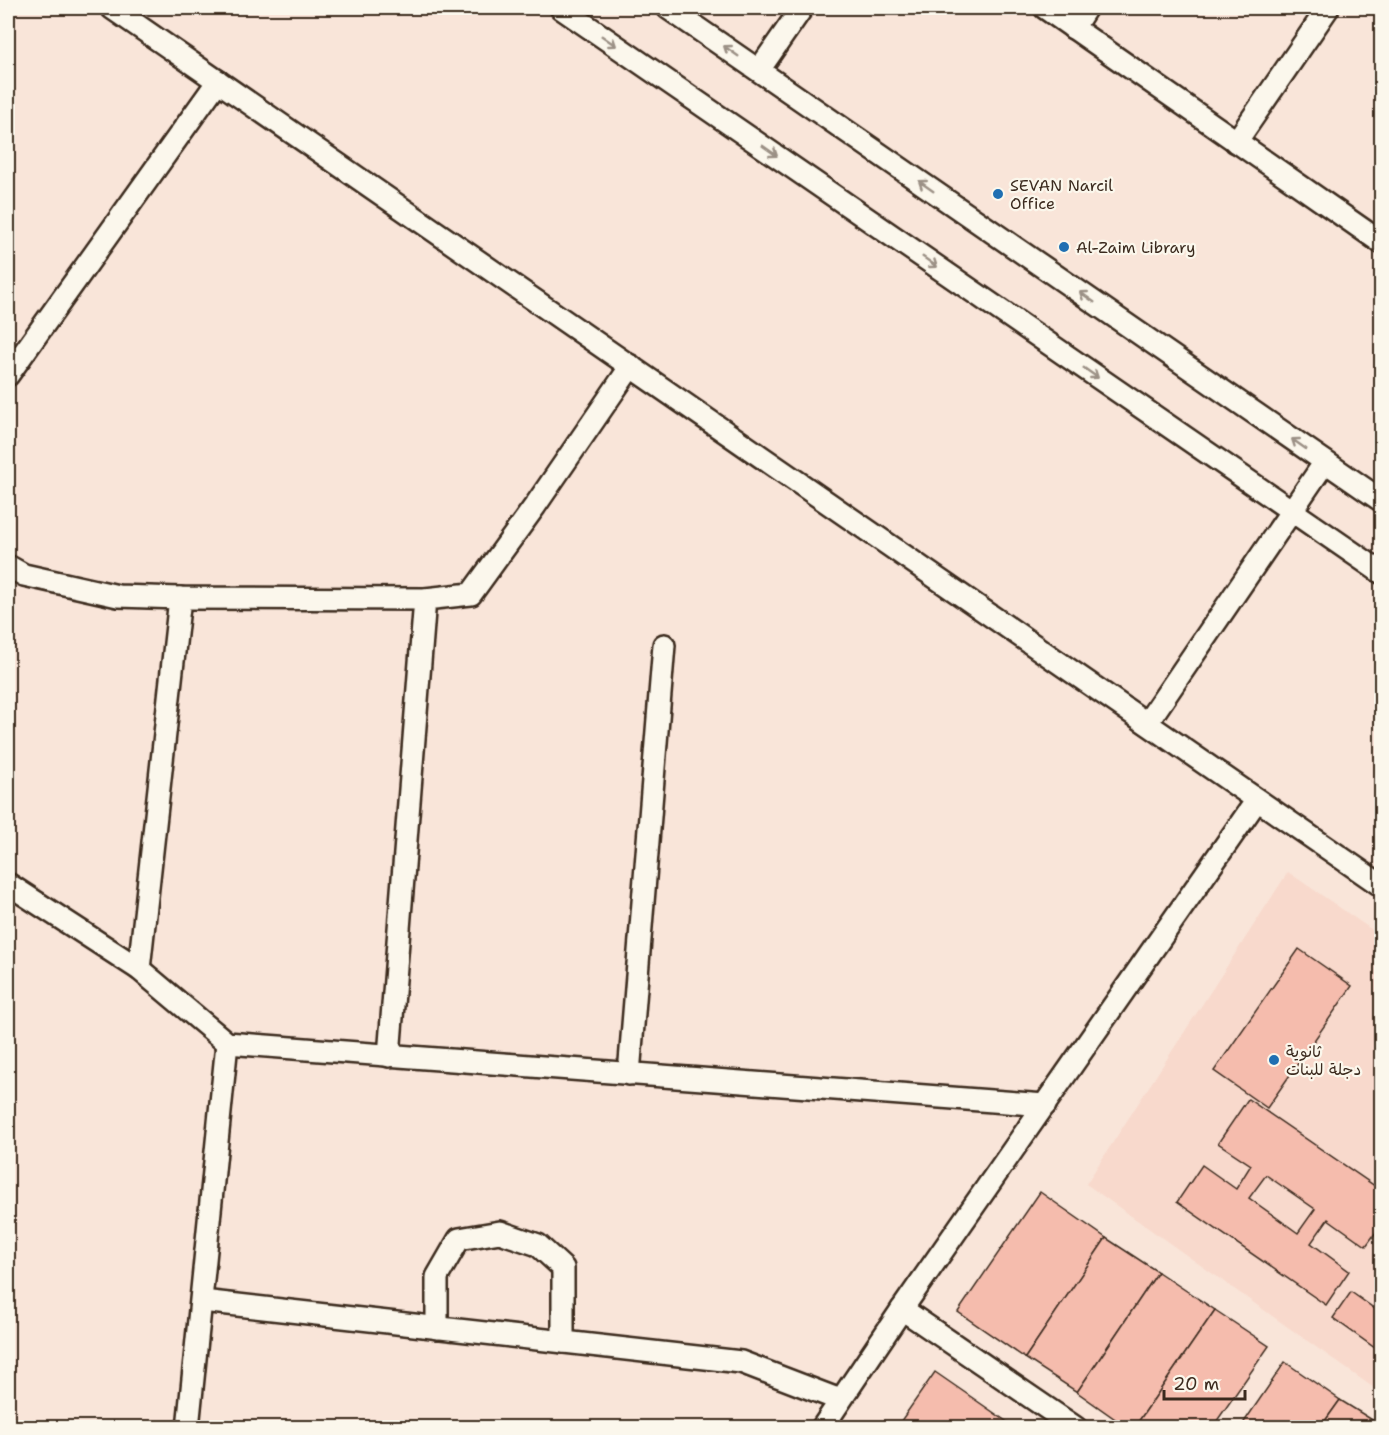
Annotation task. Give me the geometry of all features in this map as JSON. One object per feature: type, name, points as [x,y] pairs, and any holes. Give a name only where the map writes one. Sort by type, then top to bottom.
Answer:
[{"type":"street","points":[[112,8],[1382,886]]},
{"type":"street","points":[[561,8],[1382,573]]},
{"type":"street","points":[[668,8],[1382,501]]},
{"type":"street","points":[[759,70],[802,8]]},
{"type":"street","points":[[1045,8],[1382,243]]},
{"type":"street","points":[[1074,28],[1086,8]]},
{"type":"street","points":[[1236,142],[1328,8]]},
{"type":"street","points":[[8,375],[218,81]]},
{"type":"street","points":[[8,566],[24,575],[118,596],[425,598],[471,594],[632,366]]},
{"type":"street","points":[[1147,723],[1325,462]]},
{"type":"street","points":[[139,969],[180,598]]},
{"type":"street","points":[[389,1056],[425,598]]},
{"type":"street","points":[[629,1074],[664,645]]},
{"type":"street","points":[[822,1428],[902,1309],[1257,800]]},
{"type":"street","points":[[8,884],[139,969],[227,1043],[1045,1106]]},
{"type":"street","points":[[188,1428],[227,1043]]},
{"type":"street","points":[[437,1328],[437,1277],[459,1239],[500,1232],[538,1245],[563,1268],[563,1342]]},
{"type":"street","points":[[202,1301],[741,1362],[840,1400]]},
{"type":"street","points":[[902,1309],[1076,1428]]},
{"type":"shaded area","name":"ثانوية دجلة للبنات","points":[[1288,872],[1381,936],[1381,1393],[1086,1184]]},
{"type":"building","points":[[1299,949],[1352,986],[1267,1108],[1214,1071]]},
{"type":"building","points":[[1248,1099],[1382,1191],[1382,1224],[1366,1246],[1328,1219],[1311,1243],[1349,1271],[1326,1305],[1177,1202],[1202,1165],[1236,1189],[1251,1165],[1218,1143]],"holes":[[[1266,1175],[1315,1209],[1298,1233],[1249,1198]]]},
{"type":"building","points":[[1040,1192],[1106,1238],[1025,1358],[958,1312]]},
{"type":"building","points":[[1106,1238],[1158,1272],[1077,1392],[1025,1358]]},
{"type":"building","points":[[1158,1272],[1215,1310],[1134,1428],[1128,1428],[1077,1392]]},
{"type":"building","points":[[1351,1292],[1382,1314],[1382,1353],[1333,1318]]},
{"type":"building","points":[[1215,1310],[1269,1346],[1212,1428],[1134,1428]]},
{"type":"building","points":[[1285,1362],[1340,1400],[1320,1428],[1240,1428]]},
{"type":"building","points":[[935,1372],[1016,1428],[896,1428]]},
{"type":"building","points":[[1340,1400],[1382,1426],[1382,1428],[1320,1428]]},
{"type":"place","name":"SEVAN Narcil Office","points":[[998,194]]},
{"type":"place","name":"Al-Zaim Library","points":[[1064,247]]},
{"type":"place","name":"ثانوية دجلة للبنات","points":[[1274,1060]]}]
